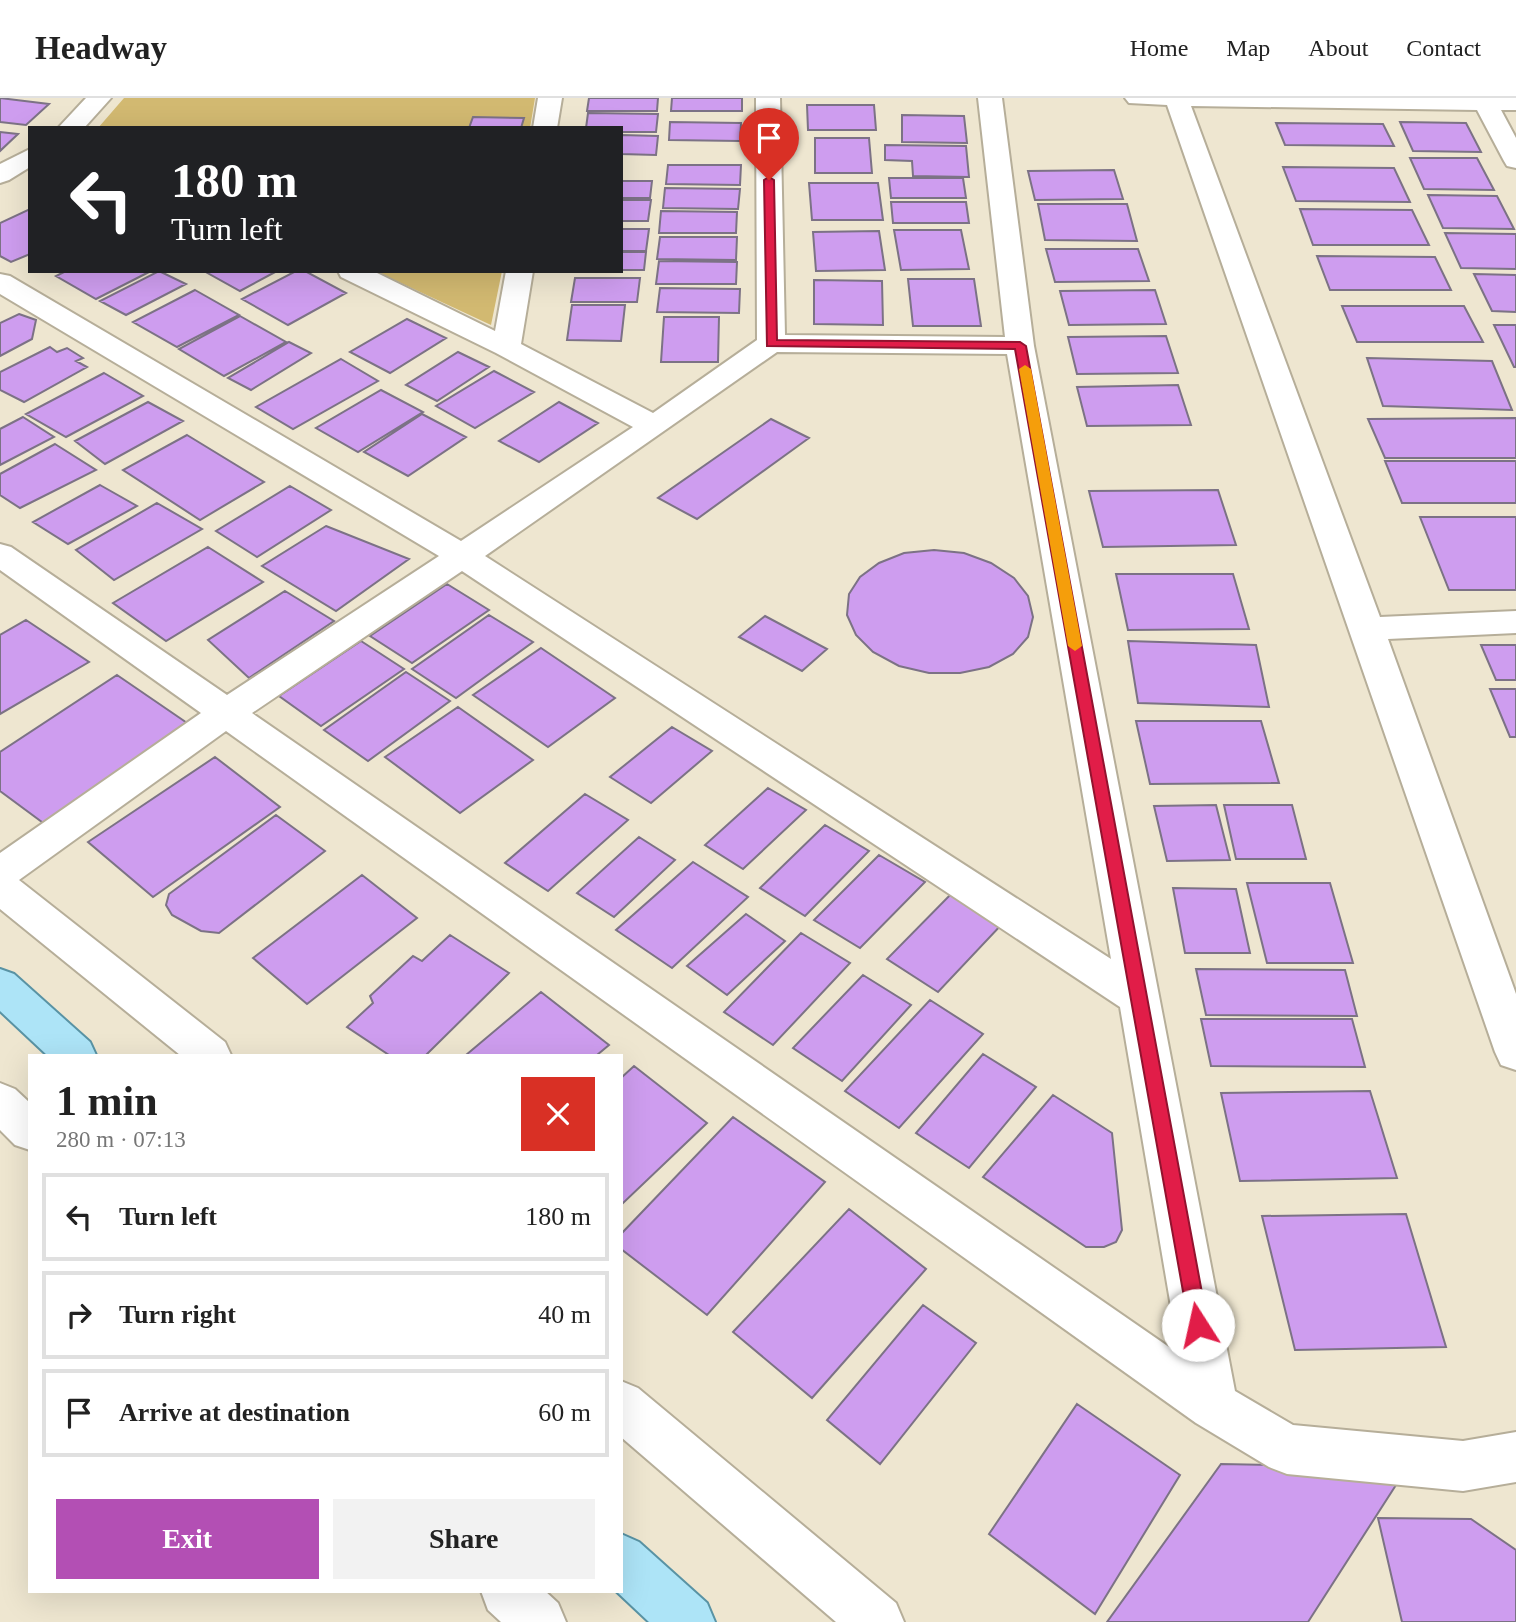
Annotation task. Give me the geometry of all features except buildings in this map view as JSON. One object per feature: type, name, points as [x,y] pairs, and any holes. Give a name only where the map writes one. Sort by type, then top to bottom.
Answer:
[{"type":"main road","points":[[0,986],[74,1054]]},
{"type":"main road","points":[[623,1562],[688,1622]]},
{"type":"street","points":[[73,126],[99,98]]},
{"type":"street","points":[[545,126],[550,98]]},
{"type":"street","points":[[768,98],[771,343]]},
{"type":"street","points":[[990,98],[1020,346],[1213,1406]]},
{"type":"street","points":[[1137,98],[1516,103]]},
{"type":"street","points":[[1176,99],[1516,1052]]},
{"type":"street","points":[[1489,101],[1516,161]]},
{"type":"street","points":[[0,174],[28,157]]},
{"type":"street","points":[[355,273],[506,347],[653,426]]},
{"type":"street","points":[[506,347],[520,273]]},
{"type":"street","points":[[0,282],[462,556],[1140,999]]},
{"type":"street","points":[[0,873],[228,712],[462,556],[771,343],[1020,346]]},
{"type":"street","points":[[0,554],[1213,1406],[1287,1449],[1463,1466],[1516,1457]]},
{"type":"street","points":[[1367,629],[1516,622]]},
{"type":"street","points":[[0,887],[209,1054]]},
{"type":"street","points":[[0,1102],[28,1129]]},
{"type":"street","points":[[623,1407],[877,1622]]},
{"type":"street","points":[[509,1593],[539,1622]]},
{"type":"shaded area","points":[[124,98],[535,98],[530,126],[100,126]]},
{"type":"shaded area","points":[[379,273],[502,273],[491,325]]},
{"type":"slow traffic","points":[[1025,369],[1075,646]]},
{"type":"route","points":[[769,180],[771,343],[1020,346],[1198,1325]]}]
